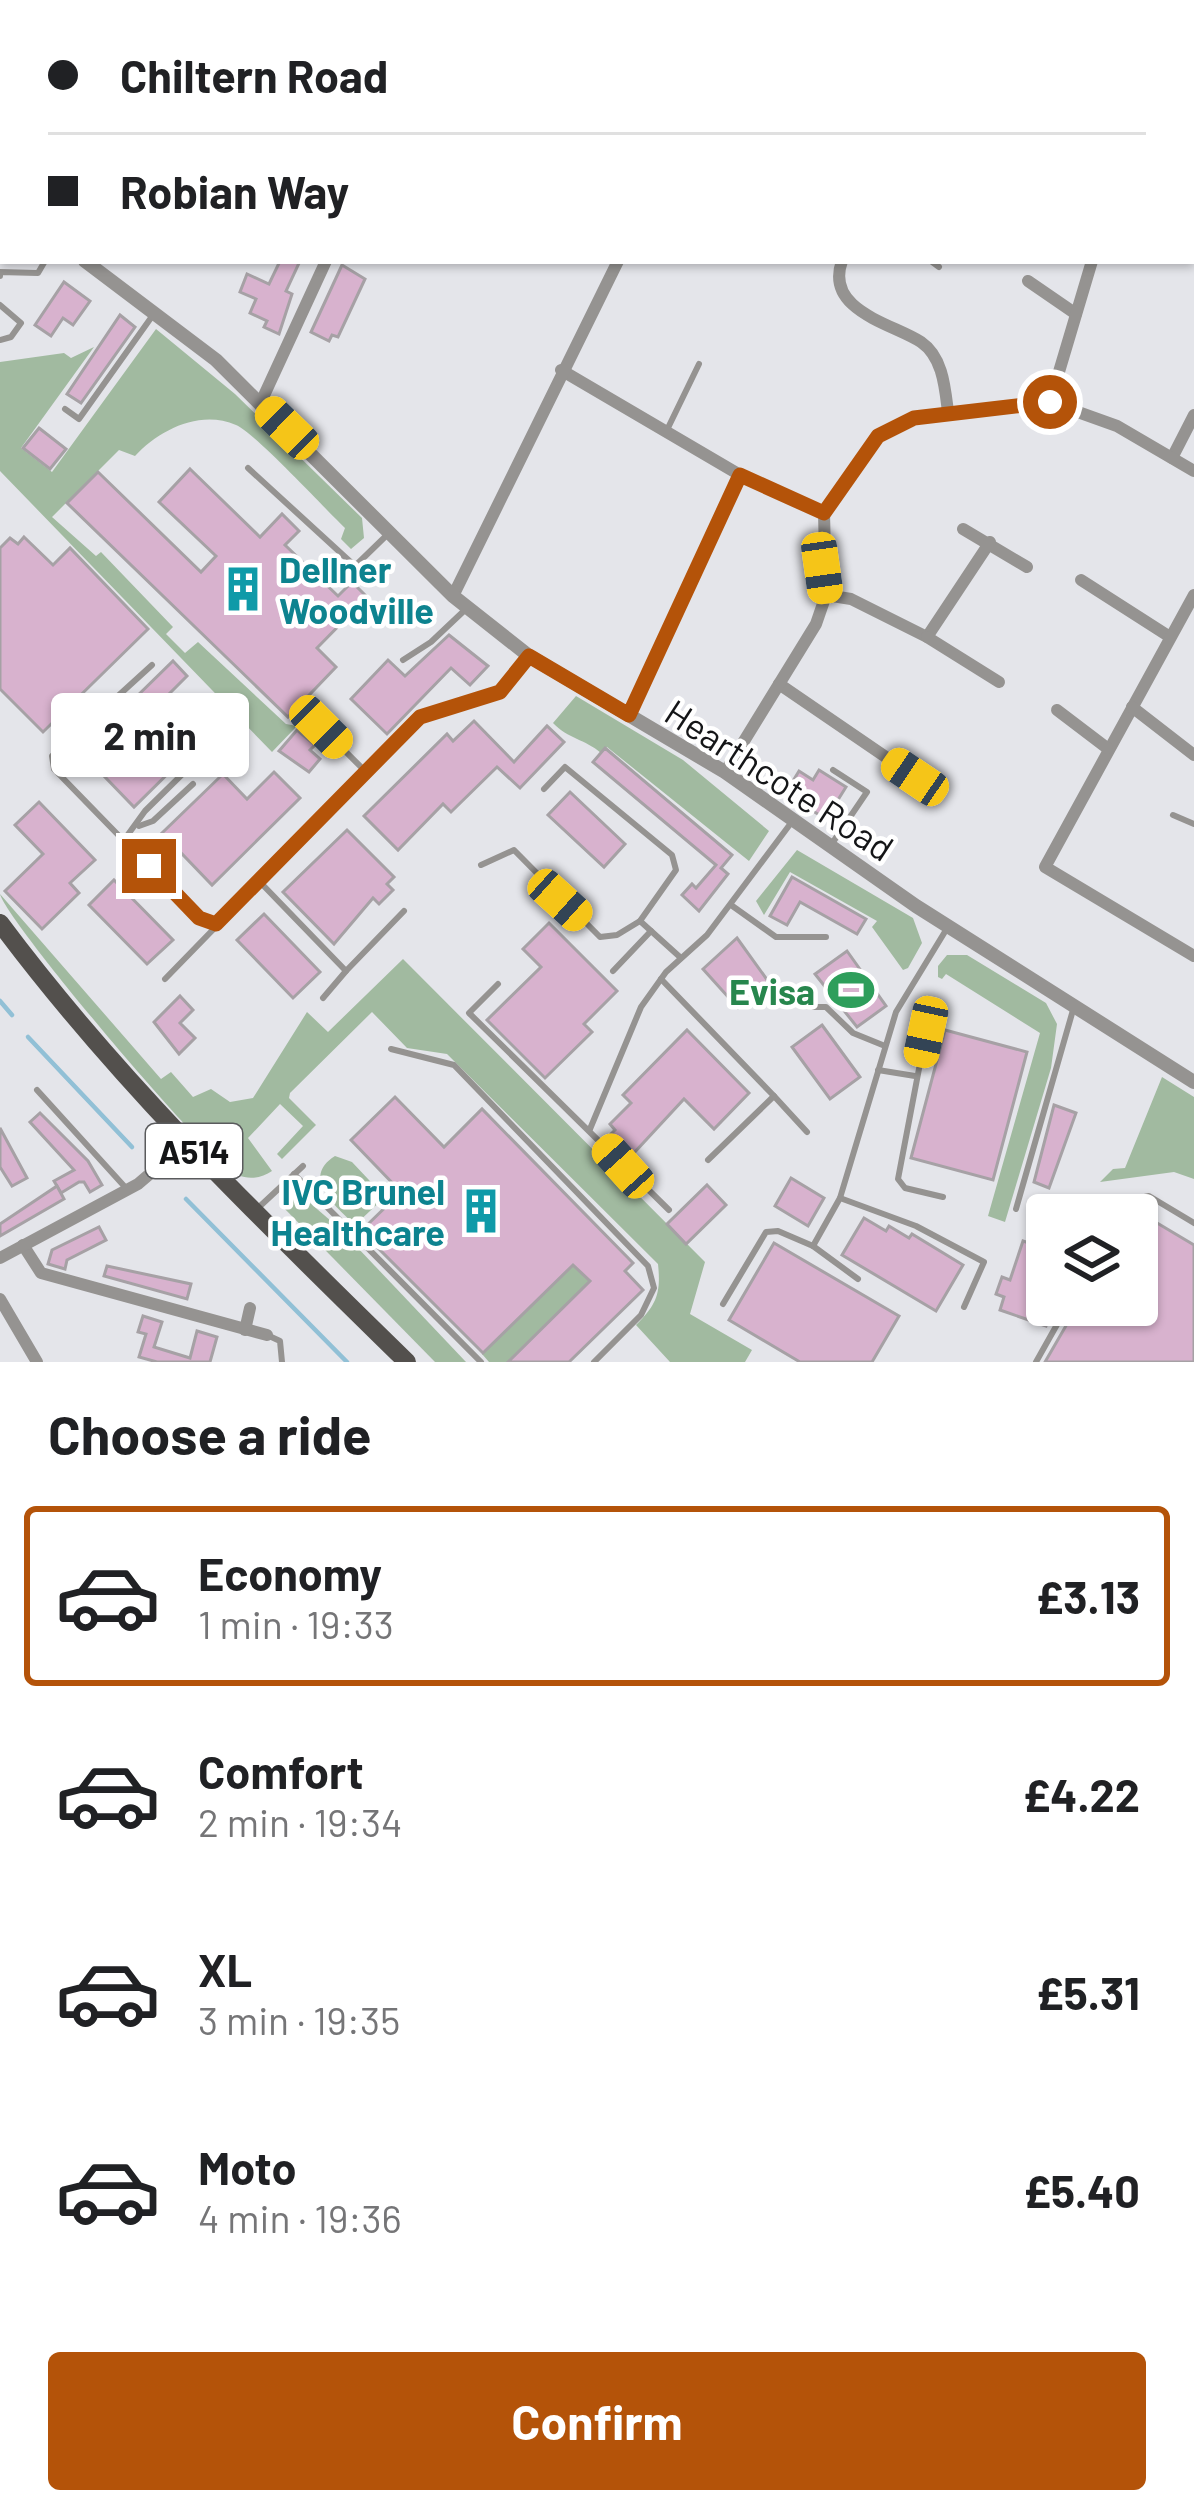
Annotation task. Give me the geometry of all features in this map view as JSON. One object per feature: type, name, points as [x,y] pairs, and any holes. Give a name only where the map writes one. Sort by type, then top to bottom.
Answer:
[{"type":"main road","name":"A514","points":[[0,923],[91,1039],[185,1143],[407,1362]]},
{"type":"street","points":[[261,402],[325,264]]},
{"type":"street","points":[[453,596],[616,264]]},
{"type":"street","points":[[841,264],[850,302],[882,327],[924,343],[943,371],[948,412]]},
{"type":"street","points":[[1050,402],[1090,264]]},
{"type":"street","name":"Hearthcote Road","points":[[103,267],[261,402],[453,596],[529,656],[725,772],[948,927],[1194,1082]]},
{"type":"street","points":[[1028,281],[1076,314]]},
{"type":"street","points":[[561,370],[740,475],[824,513]]},
{"type":"street","points":[[725,772],[816,624],[826,596],[824,513],[878,436],[914,418],[1050,402],[1118,426],[1194,471]]},
{"type":"street","points":[[1172,458],[1194,416]]},
{"type":"street","points":[[629,715],[740,475]]},
{"type":"street","points":[[963,529],[1027,567]]},
{"type":"street","points":[[927,637],[990,542]]},
{"type":"street","points":[[1082,580],[1170,637]]},
{"type":"street","points":[[826,596],[850,599],[927,637],[999,682]]},
{"type":"street","points":[[1192,603],[1107,748],[1045,867],[1194,956]]},
{"type":"street","points":[[779,684],[915,777]]},
{"type":"street","points":[[1132,707],[1194,755]]},
{"type":"street","points":[[1057,710],[1107,748]]},
{"type":"street","points":[[0,1258],[127,1191],[185,1143]]},
{"type":"street","points":[[23,1245],[41,1273],[267,1335]]},
{"type":"street","points":[[0,1298],[37,1362]]},
{"type":"street","points":[[245,1330],[250,1308]]},
{"type":"lane","points":[[0,276],[0,272],[38,273],[43,264]]},
{"type":"lane","points":[[935,264],[939,267]]},
{"type":"lane","points":[[0,305],[21,323],[11,337],[0,340]]},
{"type":"lane","points":[[65,409],[79,419],[155,312]]},
{"type":"lane","points":[[666,432],[699,364]]},
{"type":"lane","points":[[248,468],[356,566],[391,531]]},
{"type":"lane","points":[[403,660],[467,608]]},
{"type":"lane","points":[[165,980],[420,717],[500,692],[529,656]]},
{"type":"lane","points":[[152,665],[52,756],[54,769],[199,918],[216,924]]},
{"type":"lane","points":[[321,727],[366,772]]},
{"type":"lane","points":[[124,840],[145,812],[218,739]]},
{"type":"lane","points":[[481,865],[514,850],[524,855],[560,900],[600,937],[616,935],[640,921],[676,870],[672,855],[566,766],[544,789]]},
{"type":"lane","points":[[831,845],[867,792],[833,770]]},
{"type":"lane","points":[[135,827],[153,821],[193,784]]},
{"type":"lane","points":[[1173,815],[1194,824]]},
{"type":"lane","points":[[590,1129],[629,1030],[661,979],[731,905],[794,819]]},
{"type":"lane","points":[[258,880],[346,971]]},
{"type":"lane","points":[[731,905],[776,937],[826,937]]},
{"type":"lane","points":[[323,998],[404,911]]},
{"type":"lane","points":[[640,921],[681,958]]},
{"type":"lane","points":[[813,1246],[840,1198],[896,1012],[948,927]]},
{"type":"lane","points":[[613,971],[651,931]]},
{"type":"lane","points":[[661,979],[807,1132]]},
{"type":"lane","points":[[498,983],[469,1013],[669,1210]]},
{"type":"lane","points":[[814,1007],[826,1007],[853,1033],[885,1046]]},
{"type":"lane","points":[[1016,1209],[1075,1007]]},
{"type":"lane","points":[[926,1032],[898,1179],[905,1188],[943,1197]]},
{"type":"lane","points":[[391,1048],[454,1065],[648,1266],[654,1288],[640,1315],[594,1362]]},
{"type":"lane","points":[[878,1070],[916,1077]]},
{"type":"lane","points":[[37,1090],[127,1191]]},
{"type":"lane","points":[[708,1160],[774,1096]]},
{"type":"lane","points":[[255,1211],[303,1166]]},
{"type":"lane","points":[[294,1174],[481,1362]]},
{"type":"lane","points":[[840,1198],[916,1226],[984,1262],[964,1307]]},
{"type":"lane","points":[[1158,1201],[1194,1222]]},
{"type":"lane","points":[[723,1304],[766,1232],[778,1231],[813,1246],[858,1279]]},
{"type":"lane","points":[[1036,1362],[1056,1326]]},
{"type":"lane","points":[[267,1335],[280,1341],[281,1362]]},
{"type":"green space","points":[[156,329],[235,394],[362,518],[364,538],[351,549],[341,539],[345,528],[258,442],[236,425],[208,419],[168,431],[135,456],[119,450],[52,517],[96,556],[101,552],[173,627],[166,634],[185,653],[198,642],[286,724],[297,726],[272,752],[0,471],[0,362],[64,353],[71,358],[94,347],[21,448],[52,472]]},
{"type":"green space","points":[[576,696],[683,760],[769,831],[749,861],[607,747],[601,753],[553,723]]},
{"type":"green space","points":[[797,850],[913,918],[922,943],[908,968],[903,970],[872,927],[877,921],[790,872],[764,915],[756,901]]},
{"type":"green space","points":[[0,894],[161,1079],[171,1072],[193,1097],[211,1089],[230,1102],[253,1098],[307,1012],[328,1032],[403,959],[705,1262],[690,1314],[752,1350],[745,1362],[670,1362],[636,1325],[656,1298],[658,1264],[447,1054],[407,1048],[372,1012],[290,1093],[289,1098],[316,1125],[282,1159],[277,1154],[303,1126],[280,1104],[248,1138],[272,1171],[255,1177],[238,1175],[190,1130],[111,1040],[36,948]]},
{"type":"green space","points":[[947,955],[967,955],[1046,1003],[1057,1024],[1051,1068],[1005,1222],[988,1216],[1040,1033],[946,974],[938,977],[938,966]]},
{"type":"green space","points":[[1162,1077],[1194,1097],[1194,1179],[1174,1172],[1100,1182],[1113,1169],[1125,1168]]},
{"type":"green space","points":[[335,1156],[352,1162],[385,1197],[355,1225],[331,1201],[321,1182],[325,1165]]},
{"type":"green space","points":[[296,1191],[338,1227],[466,1362],[435,1362],[282,1206]]},
{"type":"green space","points":[[573,1265],[590,1281],[508,1362],[489,1362],[482,1354]]},
{"type":"building","points":[[279,264],[299,264],[286,291],[292,294],[279,334],[250,313],[256,299],[240,292],[247,274],[269,284]]},
{"type":"building","points":[[342,265],[365,279],[338,337],[332,335],[329,341],[311,332]]},
{"type":"building","points":[[64,282],[90,301],[73,325],[63,318],[51,336],[35,325]]},
{"type":"building","points":[[120,315],[135,327],[81,403],[67,394]]},
{"type":"building","points":[[39,428],[66,449],[50,469],[23,448]]},
{"type":"building","name":"Dellner Woodville","points":[[190,469],[260,537],[282,514],[299,531],[285,545],[338,596],[352,582],[367,597],[317,648],[336,667],[288,717],[67,503],[98,472],[201,572],[216,556],[159,502]]},
{"type":"building","points":[[24,537],[53,565],[70,548],[148,629],[43,732],[0,689],[0,548],[10,538],[18,544]]},
{"type":"building","points":[[449,635],[488,666],[470,685],[451,668],[387,734],[351,699],[388,660],[405,676]]},
{"type":"building","points":[[173,661],[187,676],[162,701],[201,741],[134,807],[75,746],[103,720],[132,749],[154,728],[130,703]]},
{"type":"building","points":[[474,721],[514,762],[547,726],[564,742],[520,788],[497,767],[451,812],[443,804],[398,850],[364,816],[447,734],[453,741]]},
{"type":"building","points":[[297,730],[315,745],[310,750],[320,759],[309,772],[279,751]]},
{"type":"building","points":[[605,748],[732,855],[721,868],[728,874],[699,911],[682,895],[692,884],[696,888],[716,865],[593,762]]},
{"type":"building","points":[[819,770],[846,787],[826,819],[785,794],[799,771],[813,780]]},
{"type":"building","points":[[274,772],[300,798],[212,885],[162,833],[223,774],[247,799]]},
{"type":"building","points":[[570,792],[625,844],[604,867],[548,815]]},
{"type":"building","points":[[39,802],[95,860],[70,883],[79,893],[42,929],[5,891],[43,854],[15,825]]},
{"type":"building","points":[[347,830],[394,877],[387,884],[393,890],[379,904],[373,898],[334,944],[283,892]]},
{"type":"building","points":[[792,877],[866,919],[857,934],[800,902],[787,925],[770,916]]},
{"type":"building","points":[[114,880],[173,940],[147,964],[89,905]]},
{"type":"building","points":[[264,914],[320,972],[293,998],[237,940]]},
{"type":"building","points":[[549,923],[617,991],[584,1024],[592,1032],[545,1078],[487,1020],[541,967],[523,949]]},
{"type":"building","points":[[737,938],[768,981],[738,1008],[703,969]]},
{"type":"building","name":"Evisa","points":[[847,951],[886,1006],[857,1027],[815,974]]},
{"type":"building","points":[[180,996],[193,1010],[180,1023],[195,1038],[179,1054],[154,1022]]},
{"type":"building","points":[[822,1025],[860,1077],[830,1099],[792,1047]]},
{"type":"building","points":[[687,1030],[749,1093],[714,1129],[684,1099],[632,1155],[611,1134],[615,1130],[610,1124],[631,1103],[623,1095]]},
{"type":"building","points":[[945,1030],[1027,1052],[993,1180],[911,1158]]},
{"type":"building","name":"IVC Brunel Healthcare","points":[[395,1097],[444,1147],[482,1109],[633,1263],[625,1271],[643,1290],[569,1362],[508,1362],[590,1281],[573,1265],[483,1353],[361,1231],[401,1192],[351,1140]]},
{"type":"building","points":[[1054,1105],[1076,1113],[1049,1188],[1034,1182]]},
{"type":"building","points":[[40,1113],[88,1161],[102,1185],[90,1192],[79,1182],[61,1193],[54,1181],[74,1170],[30,1122]]},
{"type":"building","points":[[0,1128],[27,1178],[12,1186],[0,1167]]},
{"type":"building","points":[[791,1178],[824,1198],[808,1226],[775,1206]]},
{"type":"building","points":[[707,1185],[726,1205],[686,1244],[667,1224]]},
{"type":"building","points":[[57,1186],[64,1199],[0,1236],[0,1224]]},
{"type":"building","points":[[864,1218],[886,1231],[889,1226],[909,1238],[912,1234],[963,1265],[936,1311],[842,1255]]},
{"type":"building","points":[[1158,1224],[1194,1245],[1194,1362],[1045,1362],[1066,1326],[1158,1326]]},
{"type":"building","points":[[99,1227],[106,1240],[67,1260],[65,1269],[48,1264],[52,1250]]},
{"type":"building","points":[[1026,1242],[1026,1319],[1000,1310],[1004,1297],[996,1294],[1002,1277],[1010,1280]]},
{"type":"building","points":[[774,1243],[899,1316],[872,1362],[800,1362],[729,1320]]},
{"type":"building","points":[[107,1266],[191,1284],[187,1299],[104,1276]]},
{"type":"building","points":[[143,1316],[162,1322],[154,1347],[190,1358],[197,1331],[217,1337],[210,1362],[157,1362],[139,1357],[146,1334],[138,1332]]},
{"type":"waterway","points":[[0,1001],[12,1015]]},
{"type":"waterway","points":[[28,1037],[132,1147]]},
{"type":"waterway","points":[[186,1199],[347,1362]]},
{"type":"place","name":"Dellner Woodville","points":[[243,589]]},
{"type":"place","name":"Evisa","points":[[851,990]]},
{"type":"place","name":"IVC Brunel Healthcare","points":[[481,1211]]},
{"type":"route","points":[[149,866],[199,918],[216,924],[420,717],[500,692],[529,656],[629,715],[740,475],[824,513],[851,468],[878,436],[914,418],[1050,402]]}]
